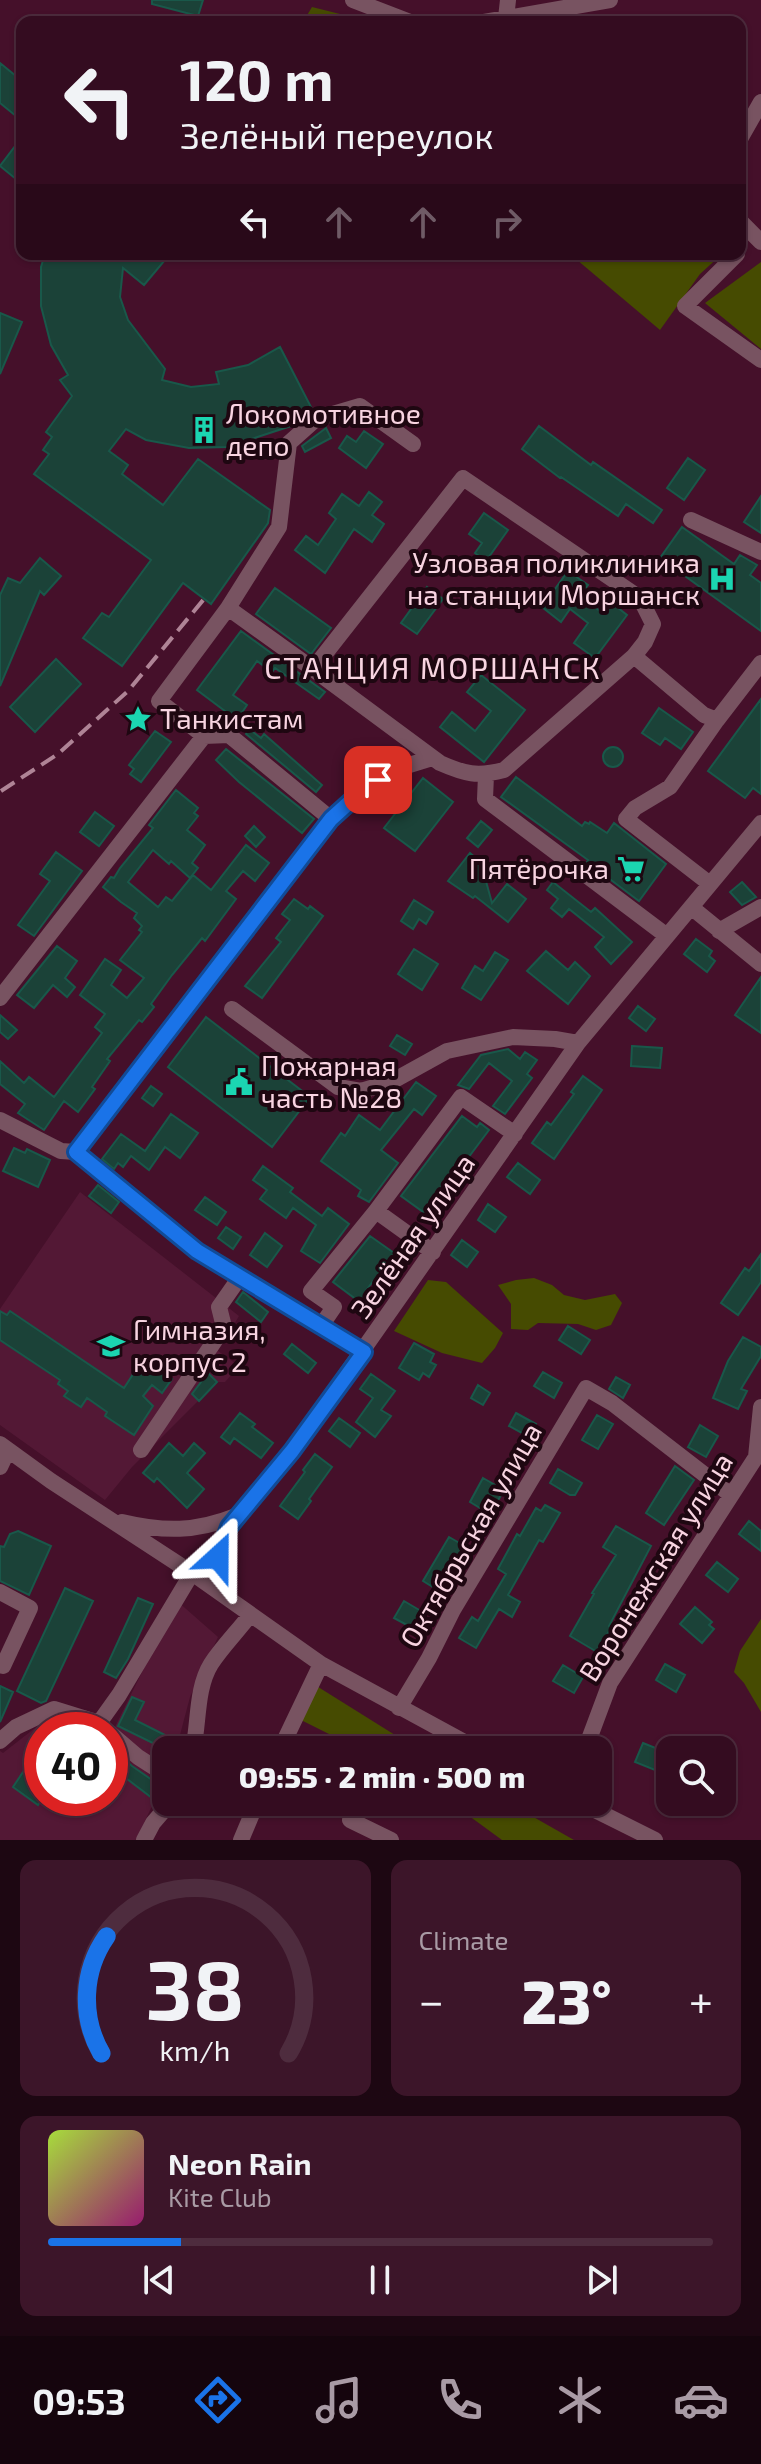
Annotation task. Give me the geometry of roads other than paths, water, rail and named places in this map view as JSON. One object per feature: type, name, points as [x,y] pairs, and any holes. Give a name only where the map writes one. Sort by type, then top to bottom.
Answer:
[{"type":"street","points":[[353,0],[394,16]]},
{"type":"street","points":[[518,16],[610,0]]},
{"type":"street","points":[[746,128],[761,102]]},
{"type":"street","points":[[732,260],[685,306],[761,360]]},
{"type":"street","points":[[201,739],[159,701],[228,608],[279,527],[289,443],[316,419],[360,406],[413,444]]},
{"type":"street","points":[[228,608],[432,758],[464,774],[486,775],[504,770],[634,656],[653,624],[640,598],[463,478],[313,669]]},
{"type":"street","points":[[691,520],[761,552]]},
{"type":"street","points":[[634,656],[704,715],[717,720]]},
{"type":"street","points":[[710,884],[626,819],[635,808],[670,787],[761,663]]},
{"type":"street","points":[[0,998],[201,739],[229,735],[331,819]]},
{"type":"street","points":[[76,1152],[331,819],[363,790],[393,770],[432,758]]},
{"type":"street","points":[[486,775],[485,799],[667,936]]},
{"type":"street","name":"Зелёная улица","points":[[112,1712],[119,1695],[192,1573],[292,1451],[578,1043],[761,823]]},
{"type":"street","points":[[691,907],[761,964]]},
{"type":"street","points":[[719,931],[761,907]]},
{"type":"street","points":[[232,1009],[338,1087],[361,1091],[391,1082],[447,1051],[513,1037],[578,1043]]},
{"type":"street","points":[[321,1326],[334,1307],[311,1291],[376,1211],[461,1097],[515,1134]]},
{"type":"street","points":[[0,1120],[61,1151],[76,1152],[197,1251],[364,1352]]},
{"type":"street","points":[[376,1211],[433,1252]]},
{"type":"street","points":[[141,1450],[224,1327],[219,1307],[240,1277]]},
{"type":"street","name":"Октябрьская улица","points":[[399,1708],[453,1610],[586,1388],[612,1403],[731,1495]]},
{"type":"street","name":"Воронежская улица","points":[[590,1736],[610,1683],[758,1455],[761,1407]]},
{"type":"street","points":[[0,1467],[4,1447],[321,1664],[452,1736]]},
{"type":"street","points":[[113,1520],[163,1529],[192,1529],[235,1521]]},
{"type":"street","points":[[230,1600],[221,1586],[218,1571],[221,1546],[235,1521]]},
{"type":"street","points":[[0,1592],[30,1608],[3,1666],[0,1665]]},
{"type":"street","points":[[196,1736],[202,1689],[210,1665],[250,1615]]},
{"type":"street","points":[[287,1736],[321,1664]]},
{"type":"street","points":[[0,1741],[24,1723]]},
{"type":"street","points":[[128,1749],[152,1766]]},
{"type":"street","points":[[144,1840],[159,1816]]},
{"type":"street","points":[[241,1840],[251,1816]]},
{"type":"street","points":[[607,1816],[655,1840]]},
{"type":"street","points":[[350,1820],[391,1840]]},
{"type":"railway","points":[[1,791],[58,754],[128,691],[204,599]]},
{"type":"place","name":"Локомотивное депо","points":[[204,430]]},
{"type":"place","name":"Узловая поликлиника на станции Моршанск","points":[[722,579]]},
{"type":"place","name":"Танкистам","points":[[138,719]]},
{"type":"place","name":"Пятёрочка","points":[[631,869]]},
{"type":"place","name":"Пожарная часть №28","points":[[239,1082]]},
{"type":"place","name":"Гимназия, корпус 2","points":[[111,1346]]},
{"type":"district","name":"СТАНЦИЯ МОРШАНСК","points":[[433,669]]}]
